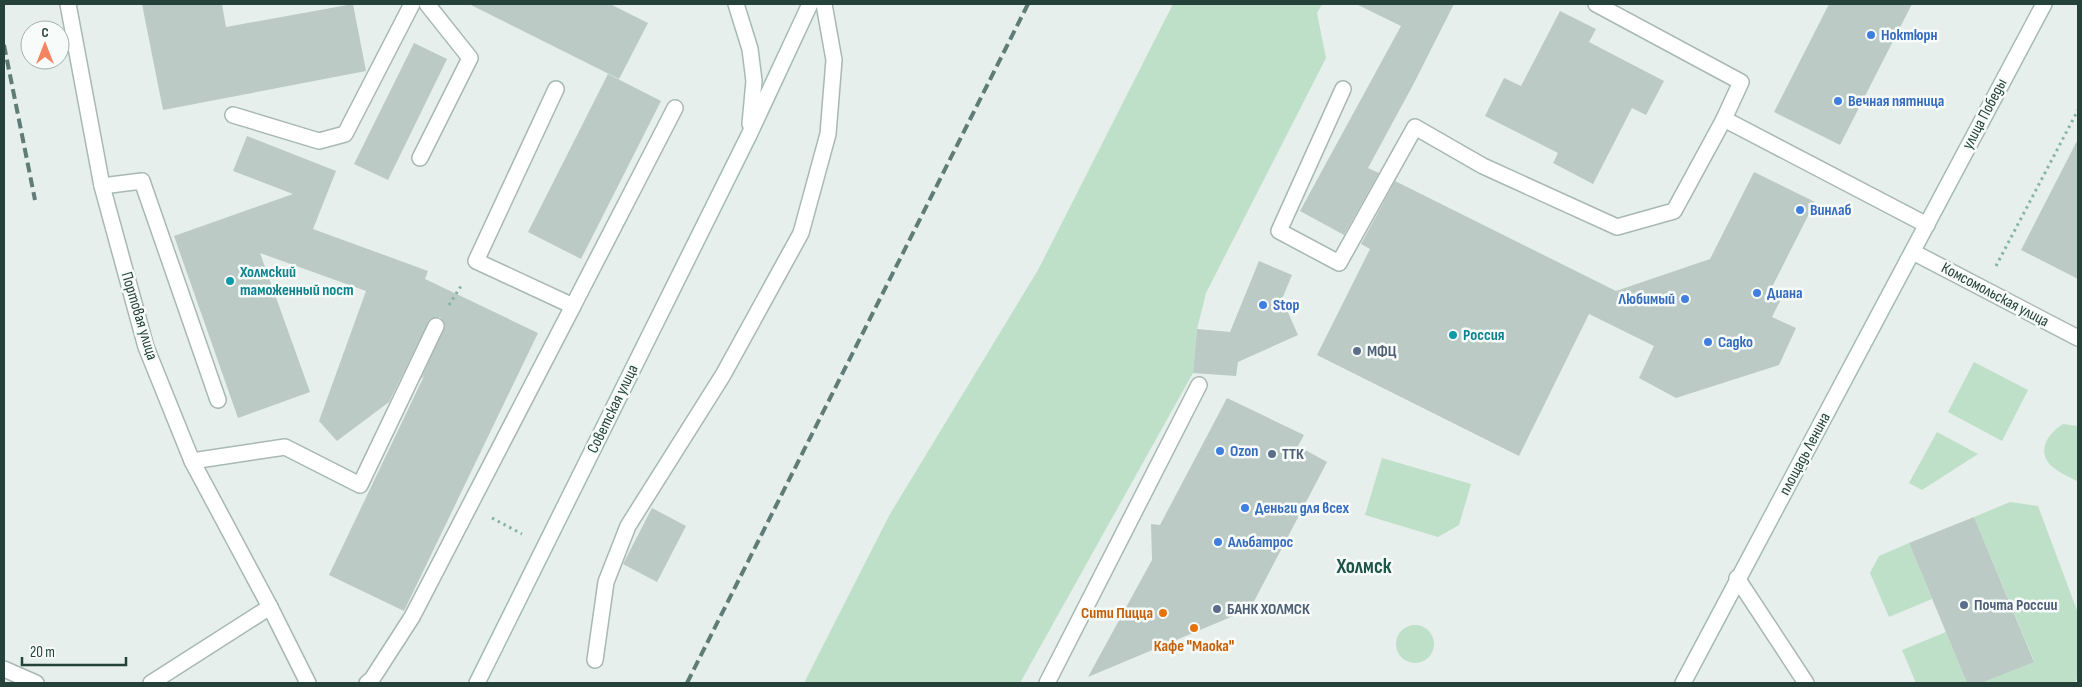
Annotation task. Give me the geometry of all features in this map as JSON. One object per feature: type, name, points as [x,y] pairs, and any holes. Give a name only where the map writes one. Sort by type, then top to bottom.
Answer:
[{"type":"main road","name":"Портовая улица","points":[[68,4],[102,186],[146,347],[192,461],[270,607],[308,683]]},
{"type":"main road","points":[[233,115],[319,141],[345,134],[412,4]]},
{"type":"main road","points":[[420,158],[470,58],[427,4]]},
{"type":"main road","name":"Советская улица","points":[[736,4],[750,49],[754,81],[749,135]]},
{"type":"main road","name":"Советская улица","points":[[477,683],[749,135],[810,4]]},
{"type":"main road","points":[[595,660],[606,582],[628,526],[724,376],[801,233],[828,134],[834,60],[824,4]]},
{"type":"main road","points":[[1343,89],[1279,231],[1339,263],[1415,127],[1483,166],[1617,228],[1674,211],[1724,119],[1741,82],[1596,4]]},
{"type":"main road","name":"улица Победы","points":[[1927,225],[2044,4]]},
{"type":"main road","points":[[556,89],[476,262],[573,306]]},
{"type":"main road","points":[[367,683],[372,679],[412,617],[675,108]]},
{"type":"main road","points":[[1724,119],[1927,225]]},
{"type":"main road","points":[[102,186],[142,181],[218,400]]},
{"type":"main road","name":"площадь Ленина","points":[[1683,683],[1927,225]]},
{"type":"main road","name":"Комсомольская улица","points":[[1913,252],[2078,338]]},
{"type":"main road","points":[[192,461],[285,448],[360,486],[436,326]]},
{"type":"main road","points":[[1047,683],[1199,385]]},
{"type":"main road","points":[[1738,578],[1806,683]]},
{"type":"main road","points":[[151,683],[270,607]]},
{"type":"main road","points":[[4,669],[36,683]]},
{"type":"path","points":[[1996,266],[2078,110]]},
{"type":"path","points":[[436,326],[476,262]]},
{"type":"path","points":[[471,506],[544,546]]},
{"type":"green space","points":[[1173,4],[1322,4],[1317,13],[1326,58],[1206,293],[1197,329],[1193,373],[1020,683],[804,683],[890,514],[1038,270]]},
{"type":"green space","points":[[1974,362],[2028,390],[2002,441],[1948,412]]},
{"type":"green space","points":[[2063,424],[2078,426],[2078,482],[2054,468],[2045,456],[2045,444],[2048,438]]},
{"type":"green space","points":[[1937,432],[1978,454],[1922,490],[1909,483]]},
{"type":"green space","points":[[1382,458],[1471,484],[1459,525],[1438,537],[1365,515]]},
{"type":"green space","points":[[2010,502],[2038,506],[2078,613],[2078,676],[2075,683],[1981,683],[2034,661],[1974,517]]},
{"type":"green space","points":[[1909,543],[1932,599],[1889,617],[1870,573],[1879,556]]},
{"type":"green space","points":[[1415,625],[1428,631],[1434,644],[1428,657],[1415,663],[1402,657],[1396,644],[1402,631]]},
{"type":"green space","points":[[1946,632],[1967,683],[1916,683],[1902,650]]},
{"type":"building","points":[[142,4],[222,4],[226,27],[353,4],[366,71],[163,110]]},
{"type":"building","points":[[469,4],[610,4],[648,23],[619,79]]},
{"type":"building","points":[[1356,4],[1454,4],[1368,168],[1379,173],[1344,235],[1300,211],[1401,26]]},
{"type":"building","points":[[1829,4],[1912,4],[1840,145],[1774,112]]},
{"type":"building","points":[[1560,11],[1596,29],[1589,42],[1664,81],[1646,115],[1632,108],[1593,184],[1553,163],[1558,153],[1485,116],[1504,78],[1521,86]]},
{"type":"building","points":[[414,43],[447,59],[388,180],[354,164]]},
{"type":"building","points":[[608,74],[661,101],[581,259],[528,232]]},
{"type":"building","points":[[247,136],[336,171],[313,229],[428,271],[425,279],[538,333],[404,611],[329,575],[424,376],[421,379],[445,325],[440,317],[430,319],[389,402],[337,441],[319,421],[366,291],[260,253],[310,392],[238,418],[174,236],[293,194],[233,171]]},
{"type":"building","points":[[2078,139],[2078,279],[2021,250]]},
{"type":"building","name":"Россия","points":[[1754,172],[1815,202],[1772,287],[1784,293],[1772,317],[1796,328],[1779,365],[1676,398],[1639,378],[1654,346],[1589,314],[1519,456],[1317,355],[1370,249],[1361,244],[1395,181],[1616,291],[1710,259]]},
{"type":"building","points":[[1259,261],[1292,275],[1282,299],[1298,335],[1238,362],[1236,376],[1193,373],[1197,329],[1230,332]]},
{"type":"building","name":"Альбатрос","points":[[1227,398],[1304,435],[1298,446],[1327,462],[1250,609],[1088,677],[1152,560],[1151,524],[1160,525]]},
{"type":"building","points":[[652,508],[686,526],[657,582],[623,564]]},
{"type":"building","points":[[1974,517],[2034,662],[1981,683],[1967,683],[1909,543]]},
{"type":"railway","points":[[687,683],[1028,4]]},
{"type":"railway","points":[[4,45],[35,200]]},
{"type":"place","name":"Ноктюрн","points":[[1871,35]]},
{"type":"place","name":"Вечная пятница","points":[[1838,101]]},
{"type":"place","name":"Винлаб","points":[[1800,210]]},
{"type":"place","name":"Холмский таможенный пост","points":[[230,281]]},
{"type":"place","name":"Диана","points":[[1757,293]]},
{"type":"place","name":"Любимый","points":[[1685,299]]},
{"type":"place","name":"Stop","points":[[1263,305]]},
{"type":"place","name":"Россия","points":[[1453,335]]},
{"type":"place","name":"Садко","points":[[1708,342]]},
{"type":"place","name":"МФЦ","points":[[1357,351]]},
{"type":"place","name":"Ozon","points":[[1220,451]]},
{"type":"place","name":"ТТК","points":[[1272,454]]},
{"type":"place","name":"Деньги для всех","points":[[1245,508]]},
{"type":"place","name":"Альбатрос","points":[[1218,542]]},
{"type":"place","name":"Почта России","points":[[1964,605]]},
{"type":"place","name":"БАНК ХОЛМСК","points":[[1217,609]]},
{"type":"place","name":"Сити Пицца","points":[[1163,613]]},
{"type":"place","name":"Кафе \"Маока\"","points":[[1194,628]]},
{"type":"district","name":"Холмск","points":[[1364,566]]}]
